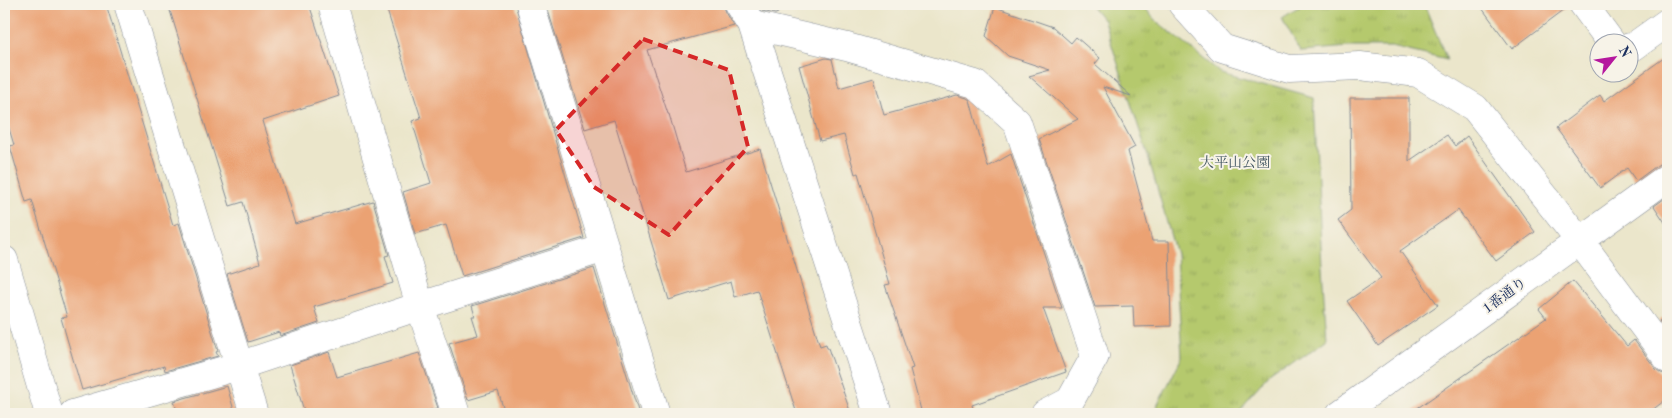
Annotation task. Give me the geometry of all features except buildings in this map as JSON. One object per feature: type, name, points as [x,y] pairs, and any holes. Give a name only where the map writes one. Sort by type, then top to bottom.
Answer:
[{"type":"street","points":[[128,4],[254,414]]},
{"type":"street","points":[[332,4],[420,306],[456,414]]},
{"type":"street","points":[[530,4],[656,414]]},
{"type":"street","points":[[1182,4],[1222,48],[1288,69],[1360,66],[1418,73],[1475,108],[1579,240],[1668,359]]},
{"type":"street","points":[[1582,4],[1603,32]]},
{"type":"street","points":[[745,14],[878,414]]},
{"type":"street","points":[[745,14],[847,47],[975,84],[1016,122],[1094,356],[1070,402],[1045,414]]},
{"type":"street","points":[[1640,42],[1668,22]]},
{"type":"street","name":"1番通り","points":[[1340,414],[1668,177]]},
{"type":"street","points":[[73,414],[238,366],[420,306],[606,248]]},
{"type":"street","points":[[4,260],[49,414]]},
{"type":"highlighted area","points":[[643,39],[729,70],[748,147],[669,235],[594,187],[556,130]]},
{"type":"green space","name":"大平山公園","points":[[1090,4],[1142,4],[1154,19],[1220,72],[1314,98],[1327,340],[1269,381],[1240,414],[1153,414],[1182,357],[1176,254],[1147,153],[1104,21]]},
{"type":"green space","points":[[1303,4],[1424,4],[1447,60],[1392,47],[1349,47],[1301,51],[1282,17]]}]
